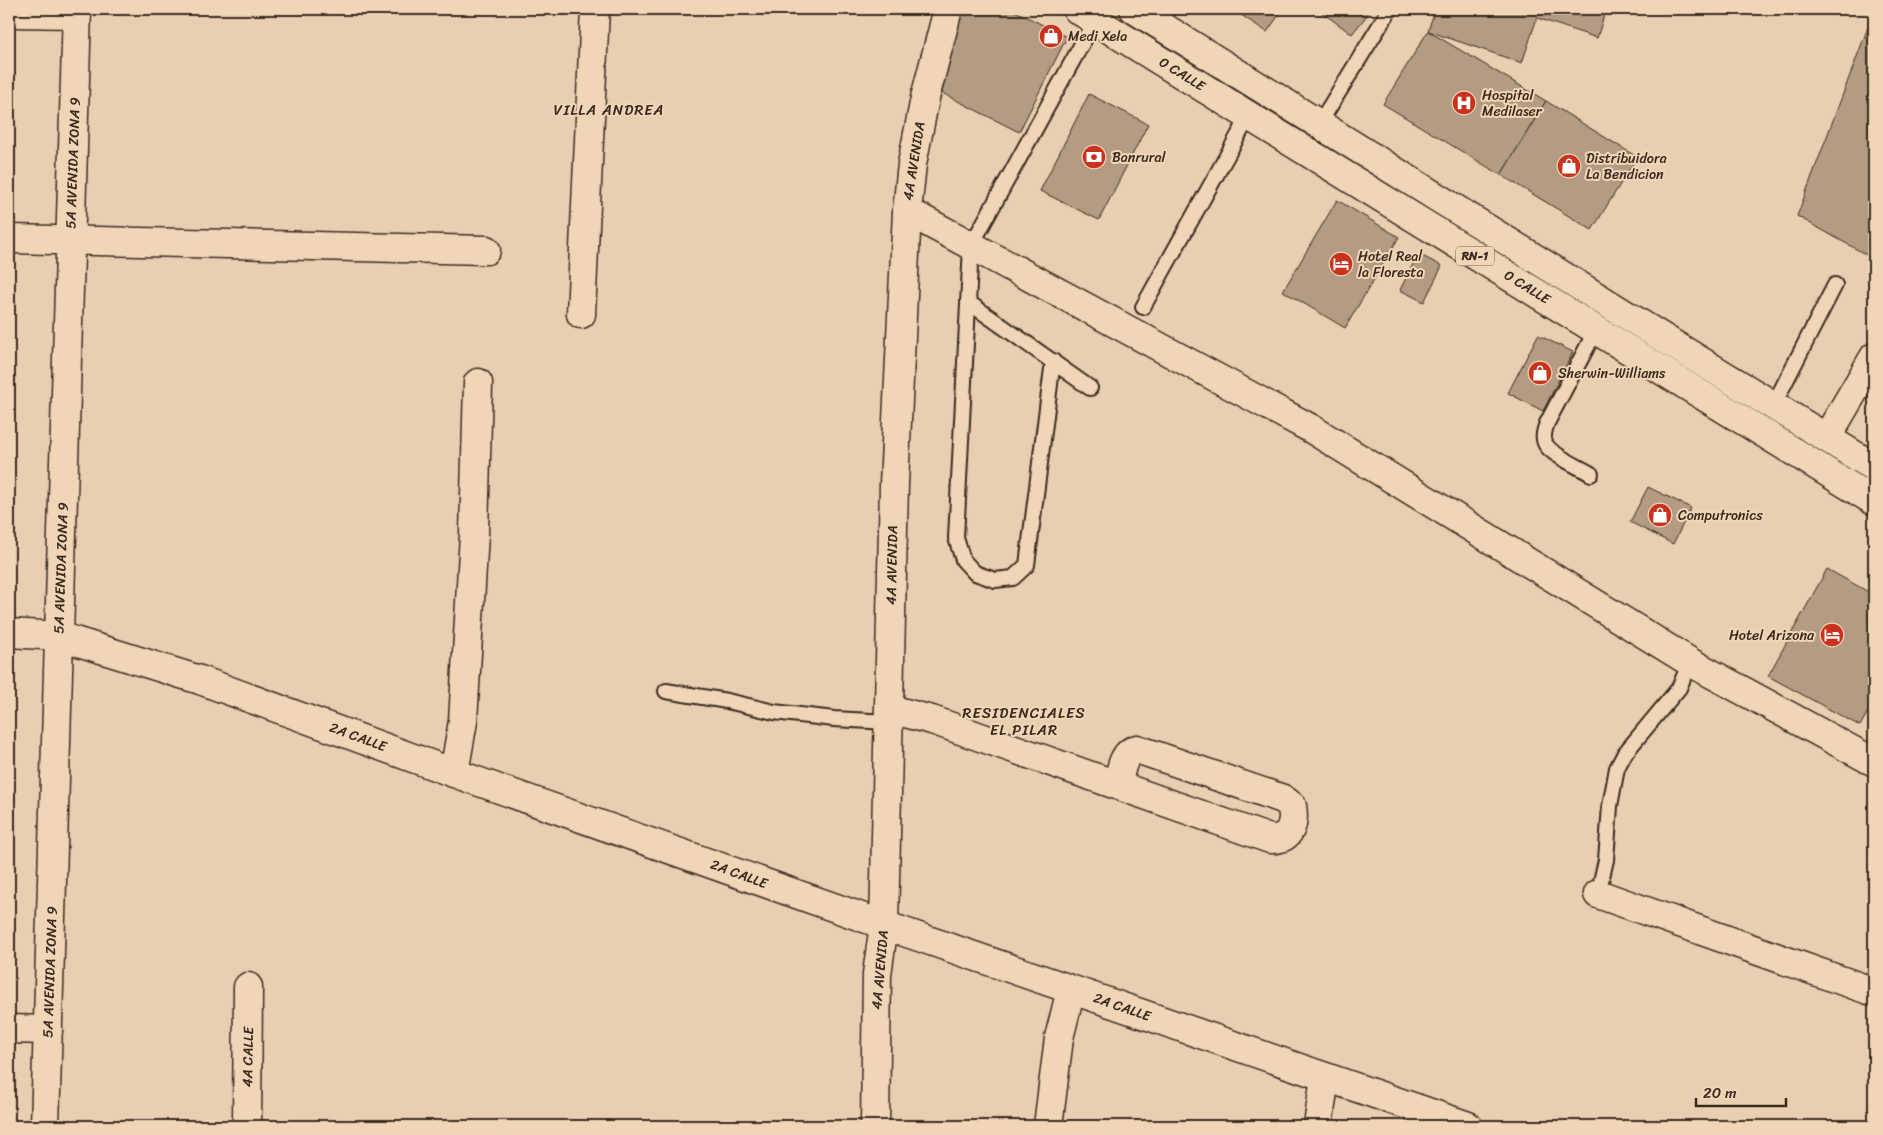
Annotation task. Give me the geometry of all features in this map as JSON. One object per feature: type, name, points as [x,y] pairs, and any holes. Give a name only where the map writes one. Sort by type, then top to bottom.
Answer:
[{"type":"street","points":[[581,314],[596,9]]},
{"type":"street","name":"4A AVENIDA","points":[[875,1126],[877,974],[884,926],[894,484],[907,211],[912,164],[925,98],[948,9]]},
{"type":"street","name":"0 CALLE","points":[[1134,9],[1874,467]]},
{"type":"street","points":[[9,13],[77,12]]},
{"type":"street","name":"5A AVENIDA ZONA 9","points":[[45,1126],[77,12]]},
{"type":"street","name":"0 CALLE","points":[[1086,14],[1248,116],[1874,501]]},
{"type":"street","points":[[907,211],[1310,428],[1690,662],[1874,762]]},
{"type":"street","points":[[9,239],[486,250]]},
{"type":"street","points":[[1827,438],[1874,357]]},
{"type":"street","points":[[454,773],[464,712],[474,534],[478,383]]},
{"type":"street","name":"2A CALLE","points":[[9,634],[59,636],[200,680],[454,773],[884,926],[1468,1126]]},
{"type":"street","points":[[889,715],[932,720],[1270,839],[1280,839],[1287,835],[1294,816],[1292,806],[1283,799],[1136,749],[1126,755],[1117,785]]},
{"type":"street","points":[[1598,894],[1874,992]]},
{"type":"street","name":"4A CALLE","points":[[247,1126],[248,987]]},
{"type":"street","points":[[1048,1126],[1059,1038],[1071,990]]},
{"type":"street","points":[[9,1029],[48,1030]]},
{"type":"street","points":[[1318,1126],[1325,1077]]},
{"type":"lane","points":[[1319,124],[1390,9]]},
{"type":"lane","points":[[1052,362],[1027,564],[1013,578],[994,580],[975,574],[963,560],[956,538],[971,246],[1086,14]]},
{"type":"lane","points":[[1143,307],[1248,116]]},
{"type":"lane","points":[[1773,406],[1835,285]]},
{"type":"lane","points":[[968,302],[1090,388]]},
{"type":"lane","points":[[1591,474],[1551,451],[1545,444],[1544,437],[1547,423],[1596,330]]},
{"type":"lane","points":[[1598,894],[1606,860],[1610,806],[1618,768],[1630,746],[1679,688],[1690,662]]},
{"type":"lane","points":[[666,691],[727,701],[774,712],[834,719],[889,715]]},
{"type":"building","points":[[957,9],[1011,9],[1067,37],[1019,132],[942,93]]},
{"type":"building","points":[[1232,9],[1283,9],[1267,32]]},
{"type":"building","points":[[1317,9],[1372,9],[1352,34]]},
{"type":"building","points":[[1435,9],[1606,9],[1597,38],[1537,18],[1522,63],[1428,31]]},
{"type":"building","points":[[1870,22],[1874,25],[1874,259],[1797,216]]},
{"type":"building","name":"Hospital Medilaser","points":[[1428,31],[1546,101],[1501,175],[1383,104]]},
{"type":"building","name":"Banrural","points":[[1089,94],[1148,124],[1099,220],[1040,191]]},
{"type":"building","name":"Distribuidora La Bendicion","points":[[1546,101],[1637,157],[1592,230],[1501,175]]},
{"type":"building","name":"Hotel Real la Floresta","points":[[1337,200],[1399,237],[1345,328],[1283,291]]},
{"type":"building","points":[[1418,254],[1442,266],[1424,302],[1400,290]]},
{"type":"building","name":"Sherwin-Williams","points":[[1538,335],[1573,352],[1543,411],[1508,393]]},
{"type":"building","name":"Computronics","points":[[1648,487],[1691,508],[1673,544],[1630,522]]},
{"type":"building","name":"Hotel Arizona","points":[[1827,569],[1874,595],[1874,701],[1860,726],[1768,676]]},
{"type":"place","name":"Medi Xela","points":[[1051,36]]},
{"type":"place","name":"Hospital Medilaser","points":[[1464,103]]},
{"type":"place","name":"Banrural","points":[[1094,157]]},
{"type":"place","name":"Distribuidora La Bendicion","points":[[1569,166]]},
{"type":"place","name":"Hotel Real la Floresta","points":[[1341,264]]},
{"type":"place","name":"Sherwin-Williams","points":[[1540,373]]},
{"type":"place","name":"Computronics","points":[[1660,515]]},
{"type":"place","name":"Hotel Arizona","points":[[1832,635]]},
{"type":"district","name":"VILLA ANDREA","points":[[609,110]]},
{"type":"district","name":"RESIDENCIALES EL PILAR","points":[[1024,722]]}]
